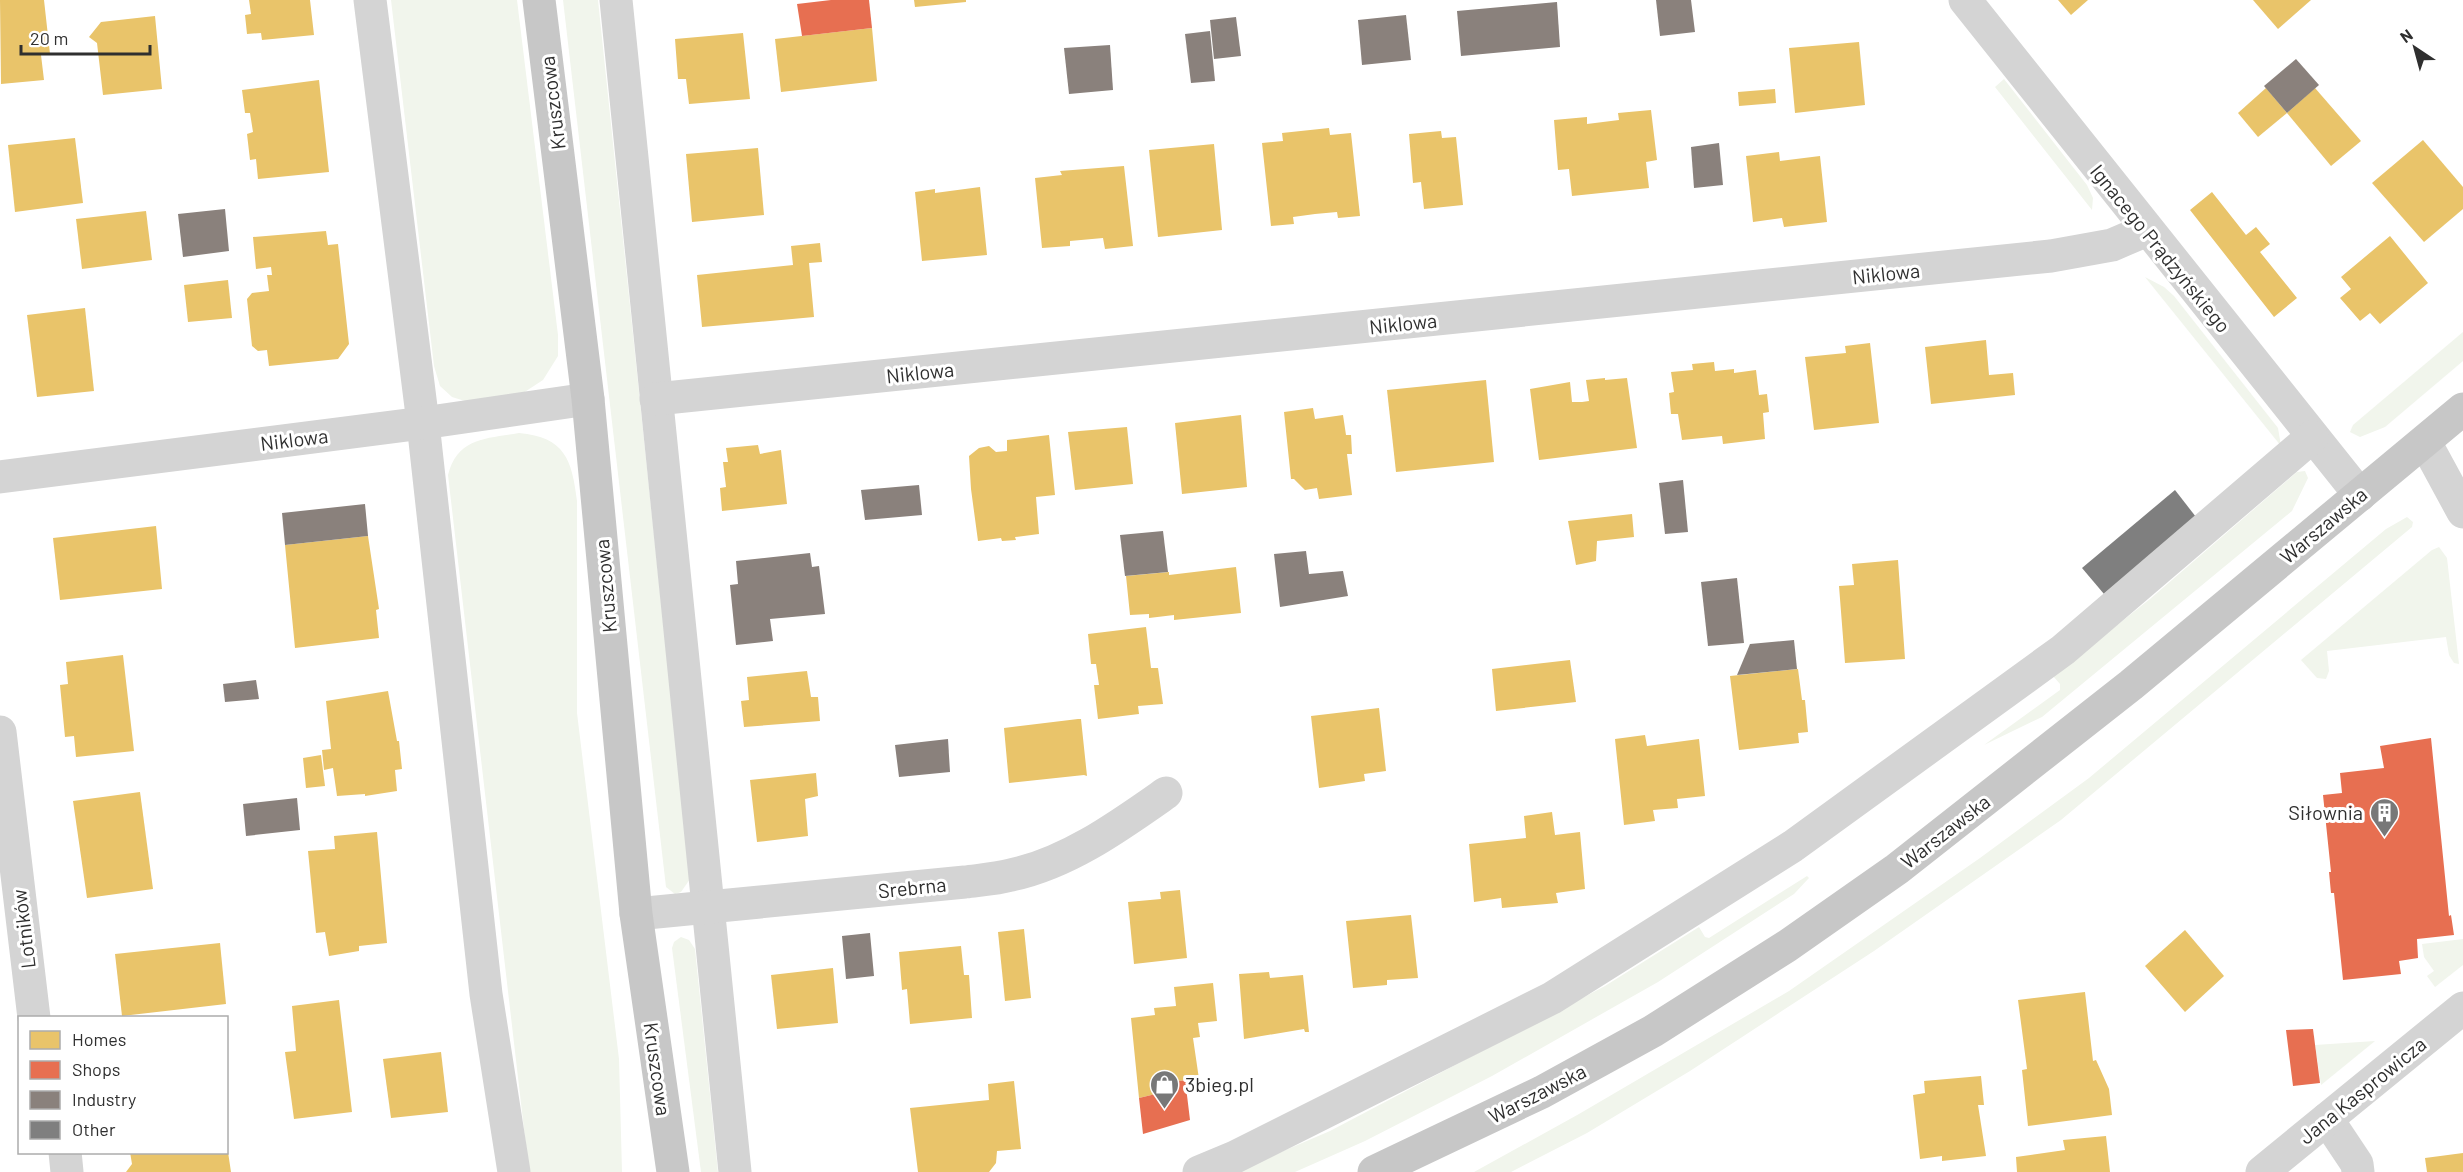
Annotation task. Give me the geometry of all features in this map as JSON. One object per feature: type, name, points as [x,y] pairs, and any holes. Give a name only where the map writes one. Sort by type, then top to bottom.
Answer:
[{"type":"main road","name":"Kruszcowa","points":[[539,0],[588,399],[636,914],[673,1172]]},
{"type":"main road","name":"Warszawska","points":[[1374,1172],[1542,1092],[1653,1031],[1787,946],[1897,869],[2131,685],[2463,409]]},
{"type":"main road","points":[[660,1172],[667,1132]]},
{"type":"street","points":[[370,0],[423,423],[486,994],[514,1172]]},
{"type":"street","points":[[616,0],[710,907],[735,1172]]},
{"type":"street","name":"Ignacego Prądzyńskiego","points":[[1965,0],[2360,495]]},
{"type":"street","name":"Niklowa","points":[[656,399],[2051,256],[2112,245],[2147,230]]},
{"type":"street","name":"Niklowa","points":[[0,477],[423,423],[588,399]]},
{"type":"street","points":[[1199,1172],[1235,1157],[1552,998],[1793,846],[2063,650],[2312,436]]},
{"type":"street","points":[[2424,442],[2463,512]]},
{"type":"street","name":"Lotników","points":[[0,732],[34,1016]]},
{"type":"street","name":"Srebrna","points":[[636,914],[964,882],[1012,875],[1052,862],[1086,845],[1166,793]]},
{"type":"street","name":"Jana Kasprowicza","points":[[2262,1172],[2463,1008]]},
{"type":"street","points":[[2327,1119],[2357,1164],[2358,1172]]},
{"type":"street","points":[[65,1154],[67,1172]]},
{"type":"shaded area","points":[[391,0],[517,0],[558,335],[558,356],[543,380],[520,395],[468,402],[452,397],[440,386],[434,366]]},
{"type":"shaded area","points":[[563,0],[598,0],[690,879],[681,892],[675,894],[666,887]]},
{"type":"shaded area","points":[[2004,79],[2087,185],[2093,198],[2092,210],[1995,87]]},
{"type":"shaded area","points":[[2145,277],[2164,287],[2174,296],[2278,428],[2281,446]]},
{"type":"shaded area","points":[[2463,332],[2463,361],[2385,427],[2360,437],[2350,432],[2353,425]]},
{"type":"shaded area","points":[[519,433],[547,440],[563,453],[569,463],[577,501],[577,713],[619,1059],[622,1172],[529,1172],[448,475],[459,453],[466,447],[485,439]]},
{"type":"shaded area","points":[[2305,471],[2308,478],[2292,511],[2042,717],[1984,745],[2060,690],[2060,684],[2053,676],[2150,599],[2297,472]]},
{"type":"shaded area","points":[[2407,517],[2413,522],[2412,527],[2061,820],[1874,951],[1690,1071],[1587,1133],[1511,1172],[1474,1172],[1579,1114],[1789,991],[1980,858],[2089,778],[2386,529]]},
{"type":"shaded area","points":[[2439,547],[2447,558],[2459,664],[2454,663],[2449,655],[2446,637],[2327,651],[2329,671],[2326,679],[2317,678],[2301,660],[2432,550]]},
{"type":"shaded area","points":[[1807,876],[1809,878],[1794,894],[1658,982],[1492,1076],[1365,1141],[1295,1172],[1234,1172],[1330,1131],[1605,986],[1699,927],[1705,937],[1709,938]]},
{"type":"shaded area","points":[[681,937],[689,940],[695,949],[718,1172],[701,1172],[672,948],[674,942]]},
{"type":"shaded area","points":[[2463,939],[2463,965],[2435,987],[2427,976],[2434,971],[2424,957],[2422,944]]},
{"type":"shaded area","points":[[2375,1041],[2321,1085],[2315,1045]]},
{"type":"building: Homes","points":[[0,0],[44,0],[50,54],[41,55],[44,80],[1,84]]},
{"type":"building: Homes","points":[[249,0],[310,0],[314,35],[262,40],[261,33],[247,34],[245,15],[251,14]]},
{"type":"building: Homes","points":[[914,0],[966,0],[966,2],[915,7]]},
{"type":"building: Homes","points":[[2058,0],[2088,0],[2071,15]]},
{"type":"building: Homes","points":[[2253,0],[2311,0],[2278,29]]},
{"type":"building: Homes","points":[[155,16],[162,89],[103,95],[97,43],[89,37],[101,22]]},
{"type":"building: Homes","points":[[872,28],[877,81],[781,92],[775,39]]},
{"type":"building: Homes","points":[[743,33],[750,99],[689,104],[686,79],[678,79],[675,39]]},
{"type":"building: Homes","points":[[1859,42],[1865,105],[1795,113],[1789,48]]},
{"type":"building: Homes","points":[[319,80],[329,172],[258,179],[256,159],[250,160],[247,134],[253,132],[250,113],[245,113],[242,90]]},
{"type":"building: Homes","points":[[2266,88],[2287,113],[2258,137],[2238,113]]},
{"type":"building: Homes","points":[[2315,88],[2361,141],[2331,166],[2287,113]]},
{"type":"building: Homes","points":[[1775,89],[1776,103],[1739,106],[1738,92]]},
{"type":"building: Homes","points":[[1651,110],[1657,160],[1646,162],[1649,188],[1572,196],[1569,169],[1558,170],[1554,120],[1587,117],[1587,124],[1619,120],[1618,113]]},
{"type":"building: Homes","points":[[1329,128],[1330,135],[1351,133],[1360,216],[1338,218],[1337,212],[1315,214],[1293,217],[1294,224],[1271,226],[1262,143],[1283,141],[1282,133]]},
{"type":"building: Homes","points":[[1441,131],[1442,138],[1456,137],[1463,205],[1424,209],[1421,182],[1413,183],[1409,134]]},
{"type":"building: Homes","points":[[75,138],[83,203],[15,212],[8,145]]},
{"type":"building: Homes","points":[[2423,140],[2463,187],[2463,209],[2424,242],[2372,183]]},
{"type":"building: Homes","points":[[1214,144],[1222,230],[1158,237],[1149,150]]},
{"type":"building: Homes","points":[[758,148],[764,215],[692,222],[686,154]]},
{"type":"building: Homes","points":[[1779,152],[1780,161],[1820,156],[1827,222],[1784,227],[1782,218],[1753,222],[1746,156]]},
{"type":"building: Homes","points":[[1124,166],[1133,246],[1105,249],[1103,238],[1070,241],[1070,246],[1042,248],[1035,178],[1062,175],[1060,171]]},
{"type":"building: Homes","points":[[980,187],[987,255],[922,261],[915,192],[935,189],[935,193]]},
{"type":"building: Homes","points":[[2212,192],[2246,235],[2256,227],[2270,244],[2260,252],[2297,298],[2274,317],[2190,210]]},
{"type":"building: Homes","points":[[146,211],[152,260],[82,269],[76,219]]},
{"type":"building: Homes","points":[[326,231],[328,245],[338,244],[349,344],[338,359],[269,366],[267,350],[258,351],[252,346],[247,299],[252,293],[269,291],[267,275],[272,275],[271,267],[256,269],[253,237]]},
{"type":"building: Homes","points":[[2390,236],[2428,283],[2380,324],[2370,313],[2360,321],[2340,298],[2351,289],[2341,277]]},
{"type":"building: Homes","points":[[820,243],[822,262],[809,263],[814,317],[702,327],[697,275],[793,265],[791,246]]},
{"type":"building: Homes","points":[[228,280],[232,318],[188,322],[184,285]]},
{"type":"building: Homes","points":[[85,308],[94,391],[37,397],[27,315]]},
{"type":"building: Homes","points":[[1986,340],[1989,375],[2013,373],[2015,395],[1931,404],[1925,347]]},
{"type":"building: Homes","points":[[1870,343],[1879,423],[1814,430],[1805,357],[1846,353],[1845,346]]},
{"type":"building: Homes","points":[[1714,362],[1715,371],[1734,369],[1734,373],[1756,370],[1759,395],[1767,394],[1769,412],[1763,413],[1765,439],[1723,444],[1722,436],[1682,440],[1678,414],[1671,414],[1669,393],[1674,392],[1671,372],[1693,370],[1692,364]]},
{"type":"building: Homes","points":[[1605,378],[1605,380],[1627,378],[1637,448],[1539,460],[1530,389],[1570,382],[1572,402],[1589,401],[1586,380]]},
{"type":"building: Homes","points":[[1486,380],[1494,462],[1396,472],[1387,390]]},
{"type":"building: Homes","points":[[1313,408],[1315,419],[1343,415],[1346,435],[1351,435],[1352,454],[1347,454],[1352,495],[1319,499],[1317,488],[1305,490],[1294,479],[1291,479],[1284,412]]},
{"type":"building: Homes","points":[[1241,415],[1247,487],[1182,494],[1175,423]]},
{"type":"building: Homes","points":[[1127,427],[1133,484],[1075,490],[1068,432]]},
{"type":"building: Homes","points":[[1049,435],[1055,495],[1036,497],[1039,534],[1015,537],[1016,540],[1002,541],[1001,538],[978,541],[969,456],[979,448],[989,446],[996,452],[1007,451],[1007,440]]},
{"type":"building: Homes","points":[[758,445],[760,454],[781,450],[787,504],[722,511],[720,488],[726,487],[723,462],[728,462],[726,448]]},
{"type":"building: Homes","points":[[1632,514],[1634,537],[1597,541],[1596,561],[1576,565],[1568,521]]},
{"type":"building: Homes","points":[[156,526],[162,589],[60,600],[53,538]]},
{"type":"building: Homes","points":[[368,536],[379,609],[376,610],[379,638],[295,648],[285,545]]},
{"type":"building: Homes","points":[[1898,560],[1905,659],[1845,663],[1839,586],[1854,585],[1852,564]]},
{"type":"building: Homes","points":[[1236,567],[1241,613],[1174,620],[1174,615],[1149,618],[1149,614],[1130,615],[1126,576],[1169,572],[1169,575]]},
{"type":"building: Homes","points":[[1146,627],[1151,668],[1158,668],[1163,704],[1138,706],[1139,714],[1098,719],[1094,685],[1099,685],[1096,664],[1091,664],[1088,634]]},
{"type":"building: Homes","points":[[123,655],[134,751],[76,757],[74,736],[65,737],[60,685],[68,684],[66,662]]},
{"type":"building: Homes","points":[[1570,660],[1576,702],[1496,711],[1492,669]]},
{"type":"building: Homes","points":[[1798,669],[1802,700],[1805,700],[1808,732],[1798,733],[1799,743],[1739,750],[1730,676]]},
{"type":"building: Homes","points":[[807,671],[811,697],[818,697],[820,721],[744,727],[741,701],[749,700],[747,677]]},
{"type":"building: Homes","points":[[388,691],[397,741],[399,741],[402,769],[395,770],[397,791],[365,796],[365,794],[337,796],[333,768],[324,770],[322,750],[331,749],[326,701]]},
{"type":"building: Homes","points":[[1379,708],[1386,771],[1364,774],[1365,781],[1319,788],[1311,716]]},
{"type":"building: Homes","points":[[1081,719],[1087,776],[1009,783],[1004,728]]},
{"type":"building: Homes","points":[[1645,735],[1647,746],[1699,739],[1705,796],[1677,799],[1678,808],[1653,810],[1655,821],[1624,825],[1615,739]]},
{"type":"building: Homes","points":[[321,755],[325,786],[306,788],[303,758]]},
{"type":"building: Homes","points":[[816,773],[818,796],[805,799],[808,836],[757,842],[750,780]]},
{"type":"building: Homes","points":[[140,792],[153,889],[87,898],[73,801]]},
{"type":"building: Homes","points":[[1552,812],[1555,835],[1580,832],[1585,889],[1556,893],[1558,903],[1502,908],[1501,898],[1474,902],[1469,844],[1526,838],[1524,816]]},
{"type":"building: Homes","points":[[377,832],[387,943],[359,946],[359,951],[329,956],[325,932],[316,933],[308,851],[335,849],[334,836]]},
{"type":"building: Homes","points":[[1180,890],[1187,958],[1134,964],[1128,902],[1161,899],[1160,892]]},
{"type":"building: Homes","points":[[1411,915],[1418,978],[1387,980],[1387,985],[1353,988],[1346,921]]},
{"type":"building: Homes","points":[[1024,929],[1031,998],[1005,1001],[998,932]]},
{"type":"building: Homes","points":[[2185,930],[2224,976],[2185,1012],[2145,966]]},
{"type":"building: Homes","points":[[220,943],[226,1004],[122,1016],[115,954]]},
{"type":"building: Homes","points":[[961,946],[964,975],[969,975],[972,1018],[910,1024],[907,989],[902,990],[899,952]]},
{"type":"building: Homes","points":[[833,968],[838,1023],[777,1029],[771,975]]},
{"type":"building: Homes","points":[[1269,972],[1270,978],[1303,975],[1309,1032],[1305,1032],[1304,1029],[1244,1039],[1239,974]]},
{"type":"building: Homes","points":[[1213,983],[1217,1021],[1198,1023],[1200,1037],[1193,1038],[1199,1079],[1167,1082],[1168,1091],[1139,1098],[1131,1018],[1155,1015],[1154,1008],[1176,1006],[1174,987]]},
{"type":"building: Homes","points":[[2085,992],[2093,1061],[2096,1060],[2109,1089],[2112,1115],[2028,1126],[2022,1070],[2027,1069],[2018,1000]]},
{"type":"building: Homes","points":[[339,1000],[352,1112],[294,1119],[285,1052],[296,1051],[292,1006]]},
{"type":"building: Homes","points":[[441,1052],[448,1112],[391,1118],[383,1059]]},
{"type":"building: Homes","points":[[1981,1076],[1984,1105],[1978,1105],[1986,1156],[1942,1161],[1942,1156],[1920,1159],[1913,1095],[1925,1093],[1924,1081]]},
{"type":"building: Homes","points":[[1014,1081],[1021,1149],[997,1151],[996,1163],[989,1172],[918,1172],[910,1108],[989,1100],[988,1084]]},
{"type":"building: Homes","points":[[2106,1136],[2110,1172],[2017,1172],[2016,1157],[2065,1150],[2063,1140]]},
{"type":"building: Homes","points":[[228,1152],[231,1172],[126,1172],[132,1164],[130,1154],[228,1154]]},
{"type":"building: Homes","points":[[2463,1153],[2463,1172],[2427,1172],[2425,1158]]},
{"type":"building: Shops","points":[[831,0],[869,0],[872,28],[802,36],[797,4]]},
{"type":"building: Shops","name":"Siłownia","points":[[2431,738],[2449,916],[2451,915],[2454,935],[2417,939],[2418,958],[2399,961],[2401,974],[2343,980],[2334,893],[2331,893],[2323,795],[2342,793],[2340,773],[2384,768],[2380,746]]},
{"type":"building: Shops","points":[[2313,1029],[2320,1083],[2293,1086],[2286,1030]]},
{"type":"building: Shops","name":"3bieg.pl","points":[[1199,1079],[1186,1087],[1190,1120],[1143,1134],[1139,1098],[1168,1091],[1167,1082]]},
{"type":"building: Industry","points":[[1656,0],[1691,0],[1695,32],[1660,36]]},
{"type":"building: Industry","points":[[1557,2],[1560,47],[1461,56],[1457,11]]},
{"type":"building: Industry","points":[[1406,15],[1411,60],[1362,65],[1358,20]]},
{"type":"building: Industry","points":[[1236,17],[1241,56],[1214,59],[1210,20]]},
{"type":"building: Industry","points":[[1210,31],[1215,81],[1191,83],[1185,34]]},
{"type":"building: Industry","points":[[1110,45],[1113,90],[1069,94],[1064,48]]},
{"type":"building: Industry","points":[[2296,59],[2319,85],[2287,113],[2264,86]]},
{"type":"building: Industry","points":[[1719,143],[1723,185],[1694,188],[1691,147]]},
{"type":"building: Industry","points":[[225,209],[229,251],[183,257],[178,214]]},
{"type":"building: Industry","points":[[1683,480],[1688,532],[1665,534],[1659,483]]},
{"type":"building: Industry","points":[[919,485],[922,515],[865,520],[861,490]]},
{"type":"building: Industry","points":[[365,504],[368,536],[285,545],[282,513]]},
{"type":"building: Industry","points":[[1163,531],[1168,572],[1125,576],[1120,535]]},
{"type":"building: Industry","points":[[1306,551],[1309,574],[1343,571],[1348,596],[1280,607],[1274,554]]},
{"type":"building: Industry","points":[[810,553],[812,567],[819,566],[825,614],[770,619],[773,641],[736,645],[730,585],[738,584],[736,561]]},
{"type":"building: Industry","points":[[1737,578],[1744,643],[1708,646],[1701,582]]},
{"type":"building: Industry","points":[[1794,640],[1797,669],[1737,675],[1750,644]]},
{"type":"building: Industry","points":[[256,680],[259,699],[225,702],[223,684]]},
{"type":"building: Industry","points":[[948,739],[950,772],[899,777],[895,745]]},
{"type":"building: Industry","points":[[297,798],[300,830],[246,836],[243,804]]},
{"type":"building: Industry","points":[[870,933],[874,976],[846,979],[842,936]]},
{"type":"building: Other","points":[[2175,490],[2196,517],[2104,594],[2082,568]]},
{"type":"place","name":"Siłownia","points":[[2384,838]]},
{"type":"place","name":"3bieg.pl","points":[[1164,1110]]}]
